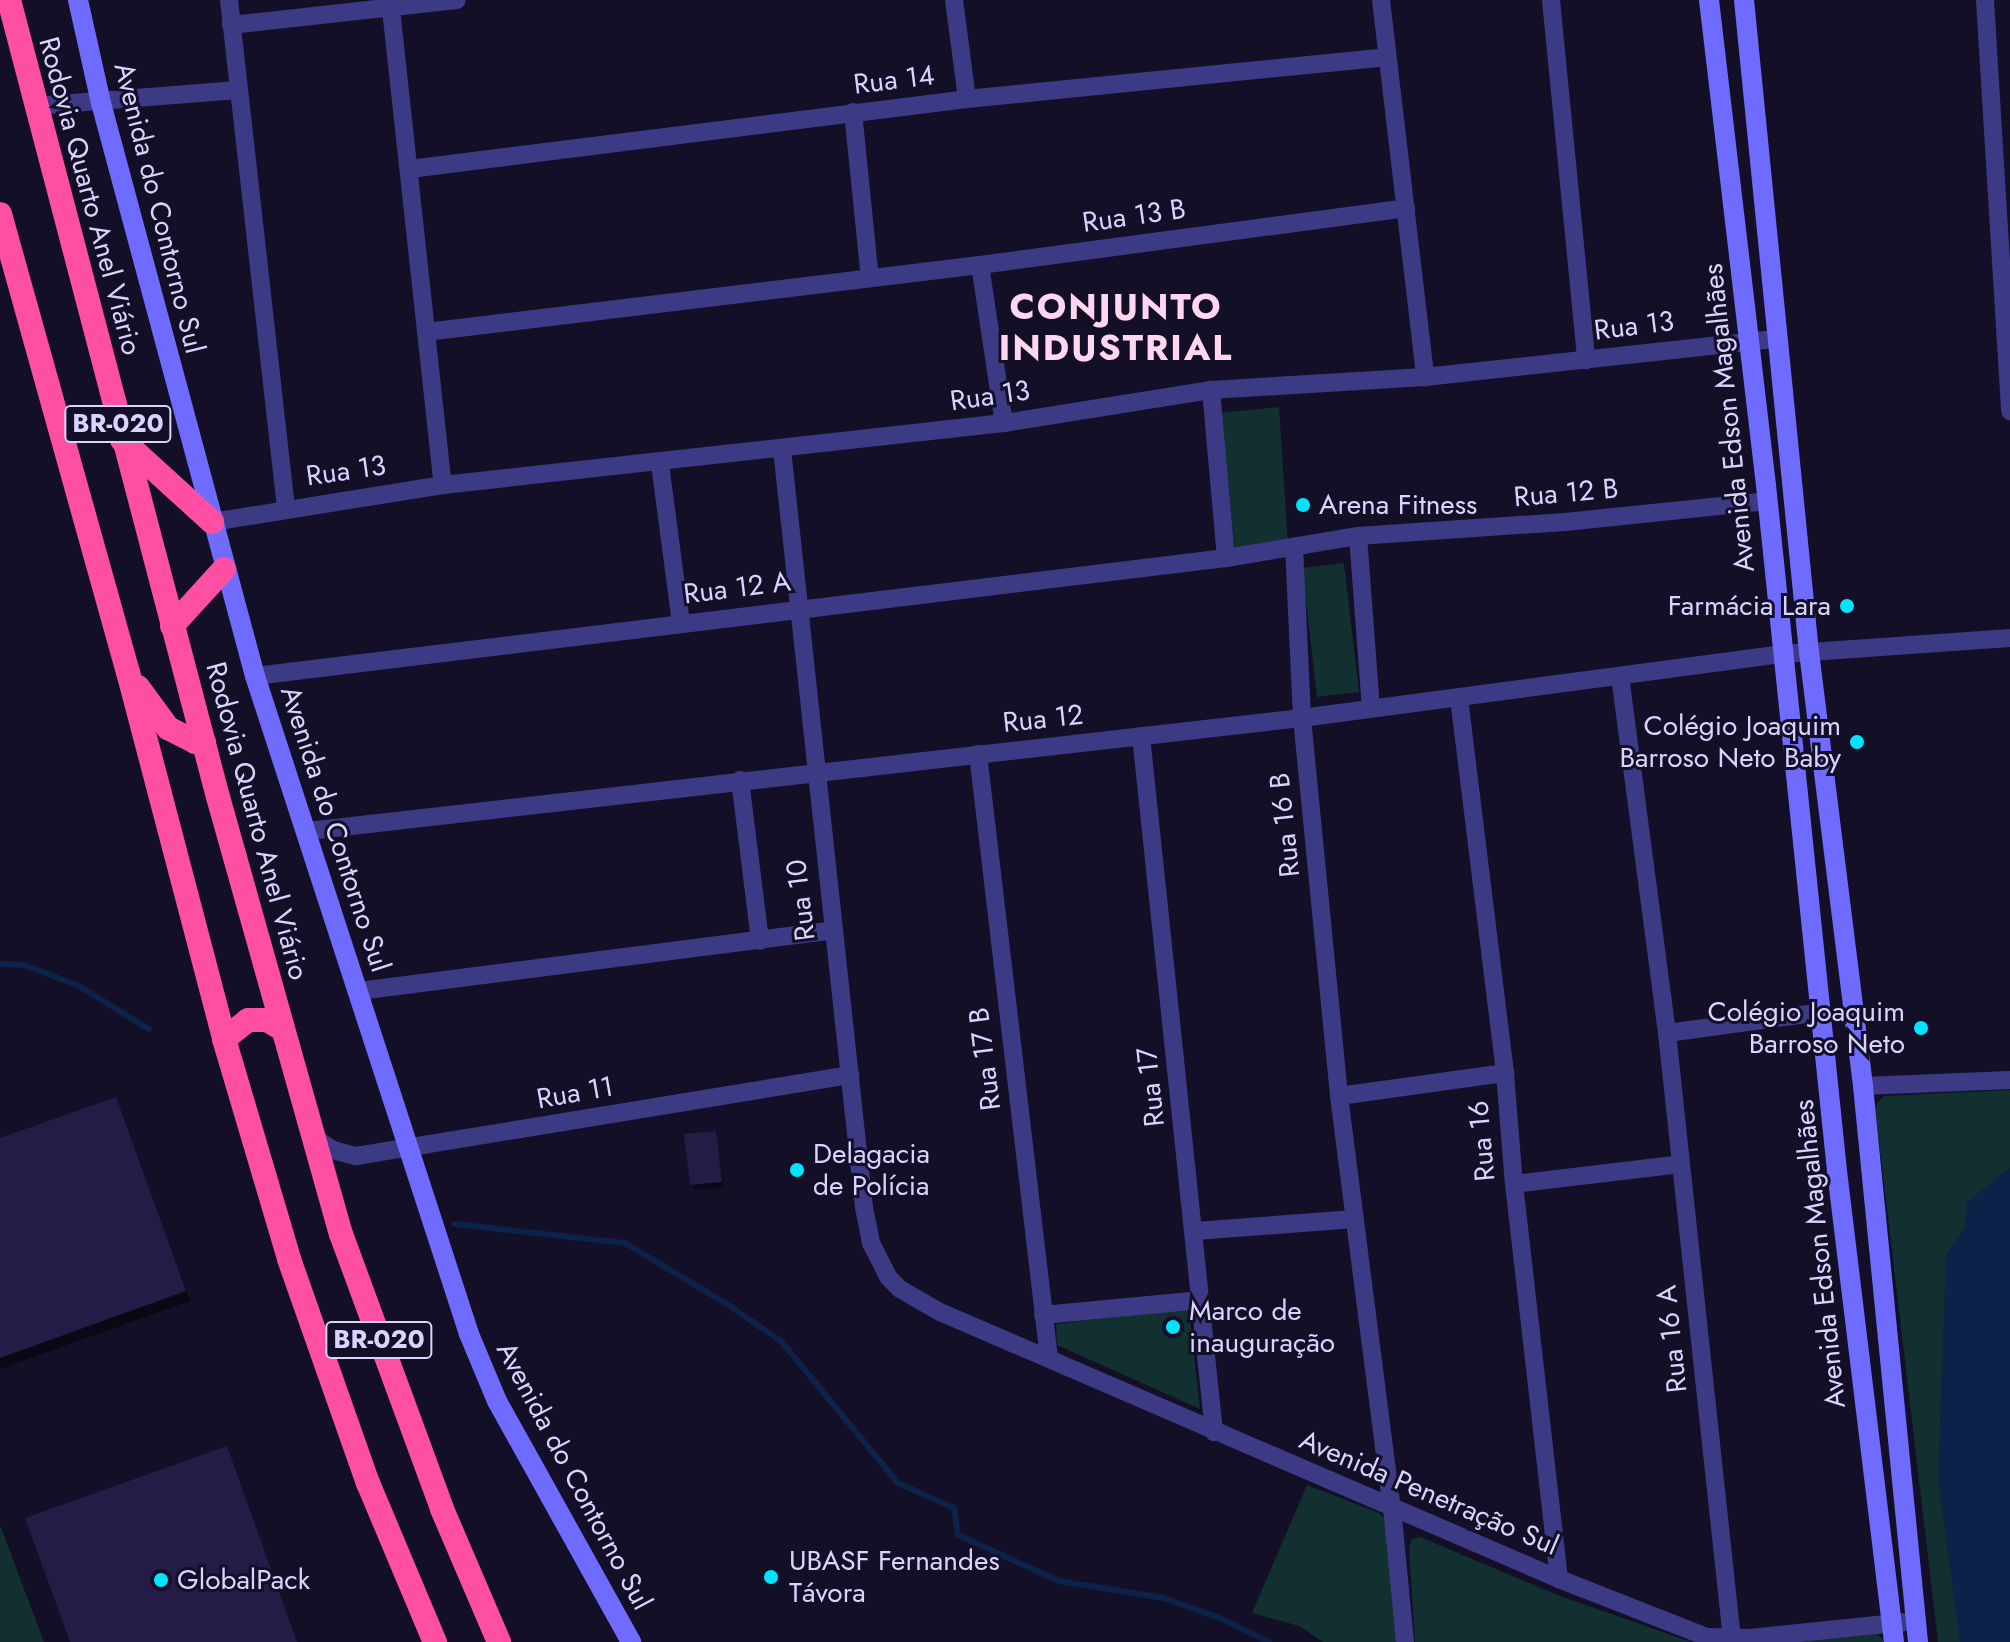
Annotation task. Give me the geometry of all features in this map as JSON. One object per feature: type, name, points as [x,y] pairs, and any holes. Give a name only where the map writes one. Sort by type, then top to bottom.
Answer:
[{"type":"highway","name":"Rodovia Quarto Anel Viário","points":[[9,0],[172,626],[341,1234],[401,1402],[499,1642]]},
{"type":"highway","name":"BR-020","points":[[0,214],[128,672],[224,1039],[300,1289],[368,1483],[435,1642]]},
{"type":"highway","points":[[122,440],[212,522]]},
{"type":"highway","points":[[172,626],[224,569]]},
{"type":"highway","points":[[128,672],[168,728],[195,742],[204,742]]},
{"type":"highway","points":[[224,1039],[234,1028],[248,1020],[267,1020],[282,1029]]},
{"type":"street","name":"Avenida do Contorno Sul","points":[[78,0],[101,103],[255,676],[308,831],[469,1334],[497,1401],[631,1642]]},
{"type":"street","points":[[229,0],[286,508]]},
{"type":"street","points":[[231,25],[391,4],[457,0]]},
{"type":"street","points":[[954,0],[967,99]]},
{"type":"street","points":[[1381,0],[1425,377]]},
{"type":"street","points":[[1551,0],[1586,360]]},
{"type":"street","name":"Avenida Edson Magalhães","points":[[1709,0],[1750,341],[1837,1171],[1892,1633]]},
{"type":"street","name":"Avenida Edson Magalhães","points":[[1744,0],[1809,652],[1863,1086],[1916,1632]]},
{"type":"street","points":[[1985,0],[2010,411]]},
{"type":"street","points":[[391,4],[443,485]]},
{"type":"street","name":"Rua 14","points":[[410,169],[853,112],[1386,57]]},
{"type":"street","points":[[35,106],[237,90]]},
{"type":"street","points":[[853,112],[870,278]]},
{"type":"street","name":"Rua 13 B","points":[[426,332],[980,265],[1406,208]]},
{"type":"street","points":[[980,265],[1004,423]]},
{"type":"street","name":"Rua 13","points":[[212,522],[443,485],[660,464],[1004,423],[1211,390],[1425,377],[1777,339]]},
{"type":"street","points":[[1211,390],[1226,558]]},
{"type":"street","name":"Rua 10","points":[[782,449],[814,771],[864,1207],[879,1263],[900,1289],[940,1312]]},
{"type":"street","points":[[660,464],[681,623]]},
{"type":"street","points":[[1768,509],[1797,518]]},
{"type":"street","name":"Rua 12 B","points":[[1226,558],[1358,536],[1768,509]]},
{"type":"street","points":[[1358,536],[1371,708]]},
{"type":"street","name":"Rua 16 B","points":[[1294,547],[1302,718],[1339,1096],[1392,1507],[1405,1642]]},
{"type":"street","name":"Rua 12 A","points":[[255,676],[1226,558]]},
{"type":"street","name":"Rua 12","points":[[308,831],[814,771],[1302,718],[1782,654],[2010,638]]},
{"type":"street","points":[[1620,676],[1667,1033],[1822,1012]]},
{"type":"street","name":"Rua 16","points":[[1459,698],[1505,1073],[1514,1184],[1559,1579]]},
{"type":"street","name":"Rua 17","points":[[1141,736],[1214,1432]]},
{"type":"street","name":"Rua 17 B","points":[[978,754],[1049,1358]]},
{"type":"street","points":[[740,780],[760,941]]},
{"type":"street","points":[[359,991],[833,930]]},
{"type":"street","name":"Rua 16 A","points":[[1667,1033],[1732,1639]]},
{"type":"street","points":[[1339,1096],[1505,1073]]},
{"type":"street","name":"Rua 11","points":[[313,1137],[333,1150],[356,1156],[410,1150],[850,1075]]},
{"type":"street","points":[[1863,1086],[2010,1080]]},
{"type":"street","points":[[1514,1184],[1681,1164]]},
{"type":"street","points":[[1837,1171],[1872,1172]]},
{"type":"street","points":[[1195,1231],[1355,1219]]},
{"type":"street","points":[[1043,1315],[1201,1300]]},
{"type":"street","name":"Avenida Penetração Sul","points":[[940,1312],[1559,1579],[1707,1637],[1732,1639],[1916,1632]]},
{"type":"green space","points":[[1279,407],[1288,544],[1235,550],[1220,413]]},
{"type":"green space","points":[[1344,563],[1359,692],[1317,697],[1302,568]]},
{"type":"green space","points":[[2010,1090],[2010,1642],[1938,1642],[1875,1106],[1884,1096]]},
{"type":"green space","points":[[1189,1308],[1200,1409],[1057,1345],[1056,1324]]},
{"type":"green space","points":[[1307,1485],[1379,1513],[1385,1519],[1398,1642],[1323,1642],[1299,1626],[1252,1613]]},
{"type":"green space","points":[[0,1525],[44,1642],[0,1642]]},
{"type":"green space","points":[[1420,1537],[1560,1596],[1691,1642],[1415,1642],[1409,1548],[1412,1539]]},
{"type":"green space","points":[[1877,1634],[1887,1642],[1791,1642]]},
{"type":"water","points":[[2010,1168],[2010,1642],[1960,1642],[1938,1480],[1946,1254],[1965,1227],[1967,1202]]},
{"type":"building","points":[[116,1097],[186,1291],[0,1358],[0,1138]]},
{"type":"building","points":[[716,1131],[722,1182],[690,1185],[684,1134]]},
{"type":"building","name":"GlobalPack","points":[[227,1446],[297,1642],[70,1642],[25,1518]]},
{"type":"waterway","points":[[0,964],[24,965],[79,986],[149,1029]]},
{"type":"waterway","points":[[455,1224],[625,1243],[727,1304],[782,1342],[898,1483],[954,1508],[958,1535],[1059,1581],[1164,1598],[1220,1618],[1269,1642]]},
{"type":"place","name":"Arena Fitness","points":[[1303,505]]},
{"type":"place","name":"Farmácia Lara","points":[[1847,606]]},
{"type":"place","name":"Colégio Joaquim Barroso Neto Baby","points":[[1857,742]]},
{"type":"place","name":"Colégio Joaquim Barroso Neto","points":[[1921,1028]]},
{"type":"place","name":"Delagacia de Polícia","points":[[797,1170]]},
{"type":"place","name":"Marco de inauguração","points":[[1173,1327]]},
{"type":"place","name":"UBASF Fernandes Távora","points":[[771,1577]]},
{"type":"place","name":"GlobalPack","points":[[161,1580]]},
{"type":"district","name":"CONJUNTO INDUSTRIAL","points":[[1116,326]]}]
